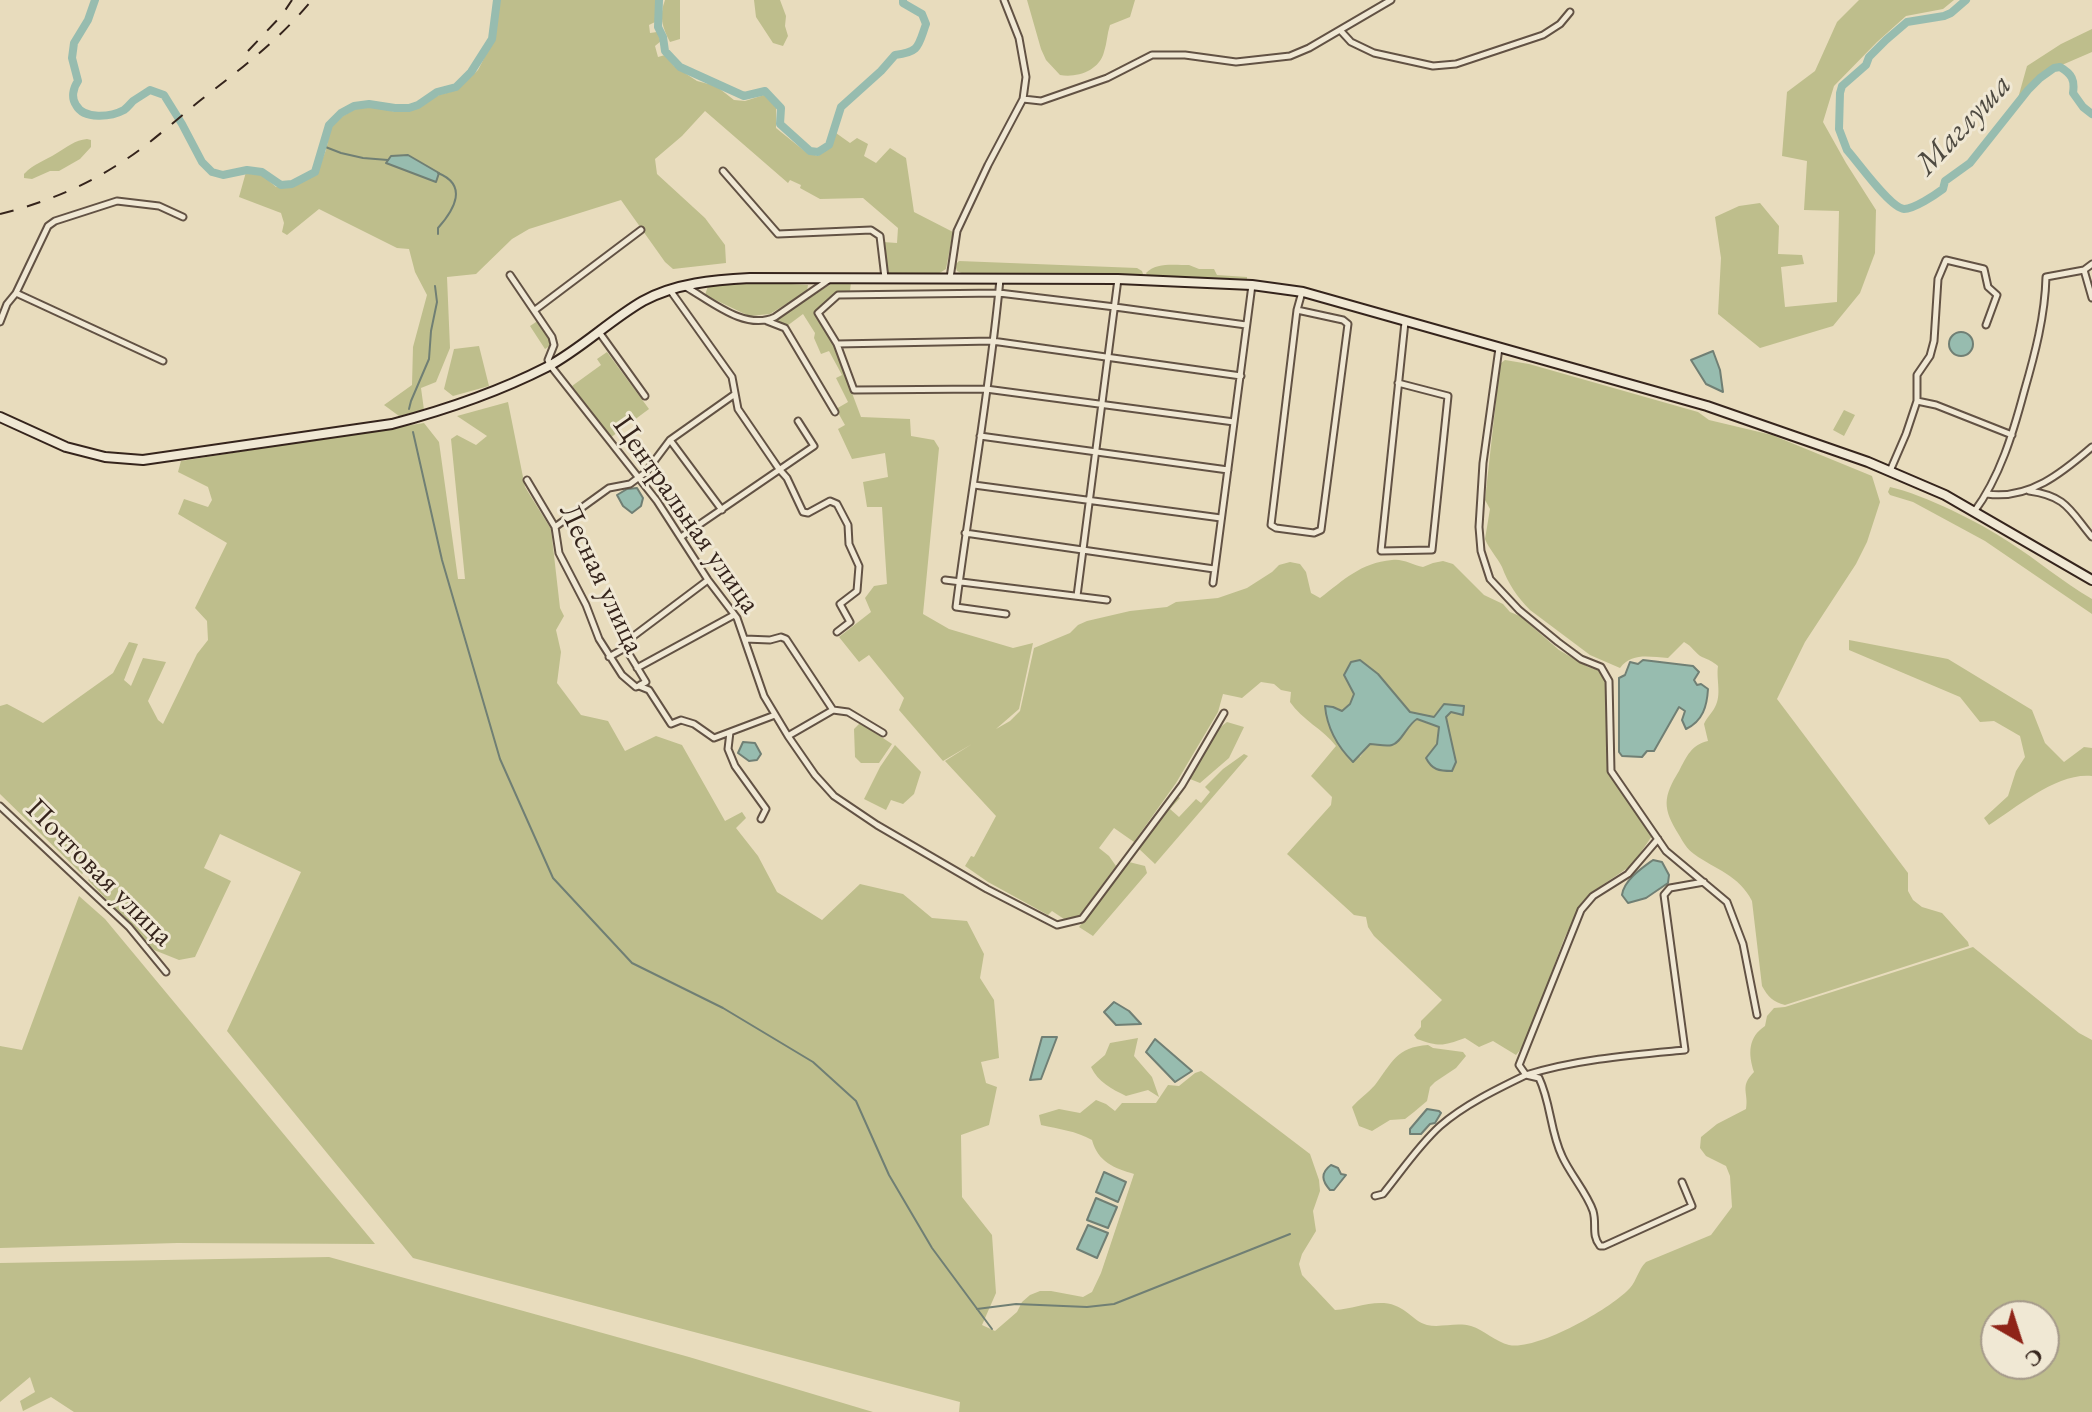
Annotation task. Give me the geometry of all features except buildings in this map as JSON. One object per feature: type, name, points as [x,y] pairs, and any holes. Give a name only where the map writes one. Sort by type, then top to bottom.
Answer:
[{"type":"main road","points":[[0,417],[66,447],[105,457],[143,460],[392,424],[502,388],[550,365],[645,300],[708,281],[750,278],[1118,279],[1252,285],[1302,292],[1707,406],[1890,471],[1945,495],[2092,580]]},
{"type":"street","points":[[949,279],[957,231],[1023,99],[1026,77],[1019,38],[1004,0]]},
{"type":"street","points":[[1023,99],[1041,101],[1107,78],[1152,55],[1185,55],[1247,62],[1290,56],[1391,0]]},
{"type":"street","points":[[1340,30],[1351,42],[1374,53],[1433,66],[1456,64],[1543,35],[1560,24],[1570,12]]},
{"type":"street","points":[[723,171],[778,234],[871,230],[880,236],[885,278]]},
{"type":"street","points":[[0,322],[48,226],[55,221],[117,201],[159,206],[183,217]]},
{"type":"street","points":[[535,310],[641,230]]},
{"type":"street","points":[[1890,471],[1917,401],[1917,375],[1930,356],[1934,341],[1938,279],[1946,260],[1984,269],[1988,287],[1997,295],[1986,325]]},
{"type":"street","points":[[1974,512],[1987,494],[2012,435],[2037,348],[2046,299],[2046,277],[2084,270],[2092,264]]},
{"type":"street","points":[[2084,270],[2092,298]]},
{"type":"street","points":[[510,275],[552,337],[554,345],[548,360],[550,365]]},
{"type":"street","points":[[853,294],[854,278]]},
{"type":"street","points":[[766,321],[830,279]]},
{"type":"street","points":[[1000,279],[956,607],[1006,614]]},
{"type":"street","points":[[1077,596],[1118,279]]},
{"type":"street","points":[[1213,583],[1252,285]]},
{"type":"street","points":[[685,286],[739,317],[785,328],[835,412]]},
{"type":"street","points":[[670,290],[732,377],[738,409],[787,478],[803,512],[808,513],[830,501],[837,504],[848,525],[849,544],[859,566],[857,591],[840,604],[850,622],[837,632]]},
{"type":"street","points":[[1297,310],[1343,320],[1348,324],[1321,530],[1314,533],[1271,525],[1297,310],[1302,292]]},
{"type":"street","points":[[16,293],[163,361]]},
{"type":"street","points":[[1234,422],[986,389],[854,390],[837,344],[818,313],[838,295],[999,293],[1246,325]]},
{"type":"street","points":[[1398,383],[1448,396],[1432,550],[1381,551],[1398,383],[1405,322]]},
{"type":"street","points":[[598,331],[645,396]]},
{"type":"street","points":[[837,344],[992,341],[1241,376]]},
{"type":"street","points":[[1499,348],[1483,463],[1479,527],[1481,551],[1490,579],[1519,610],[1581,659],[1601,667],[1606,673],[1609,681],[1611,771],[1666,851],[1727,902],[1743,944],[1757,1015]]},
{"type":"street","name":"Центральная улица","points":[[550,365],[657,501],[734,615],[764,696],[815,775],[834,796],[877,825],[987,889],[1057,925],[1082,919],[1182,785],[1224,713]]},
{"type":"street","points":[[555,527],[609,488],[630,484],[646,472],[670,440],[735,394]]},
{"type":"street","points":[[1917,401],[1936,405],[2012,435]]},
{"type":"street","points":[[681,537],[814,446],[798,421]]},
{"type":"street","points":[[980,436],[1228,470]]},
{"type":"street","points":[[670,440],[722,510]]},
{"type":"street","points":[[2028,491],[2071,465],[2092,447]]},
{"type":"street","name":"Лесная улица","points":[[527,480],[555,527],[559,553],[586,605],[599,639],[622,675],[636,687],[649,690],[671,724],[681,720],[694,724],[714,738],[730,732]]},
{"type":"street","points":[[974,485],[1221,518]]},
{"type":"street","points":[[1987,494],[2045,493],[2063,501],[2091,534]]},
{"type":"street","points":[[965,533],[1214,569]]},
{"type":"street","points":[[639,686],[646,682],[623,644],[708,580]]},
{"type":"street","points":[[945,580],[1107,600]]},
{"type":"street","points":[[637,668],[734,615]]},
{"type":"street","points":[[745,639],[786,639],[833,710]]},
{"type":"street","points":[[609,657],[625,648]]},
{"type":"street","points":[[788,736],[833,710],[848,712],[883,733]]},
{"type":"street","points":[[761,819],[766,809],[735,766],[728,749],[730,732],[775,715]]},
{"type":"street","name":"Почтовая улица","points":[[0,806],[118,916],[166,972]]},
{"type":"street","points":[[1658,839],[1628,874],[1593,896],[1581,910],[1519,1065],[1526,1075],[1539,1078],[1545,1089],[1561,1154],[1592,1209],[1593,1234],[1600,1246],[1692,1206],[1682,1182]]},
{"type":"street","points":[[1375,1196],[1383,1194],[1440,1126],[1470,1105],[1526,1075],[1552,1067],[1620,1056],[1685,1050],[1664,895],[1670,888],[1704,882]]},
{"type":"green space","points":[[499,0],[656,0],[655,22],[649,25],[650,33],[657,32],[661,41],[655,46],[658,57],[665,55],[674,66],[697,81],[716,86],[734,100],[745,101],[764,95],[776,107],[776,128],[807,153],[818,156],[831,147],[836,133],[850,143],[857,138],[868,144],[864,156],[876,163],[890,148],[906,158],[914,212],[953,232],[946,269],[938,274],[888,274],[883,242],[897,243],[898,228],[863,198],[820,199],[800,188],[801,185],[790,180],[788,183],[705,111],[655,159],[657,174],[705,218],[725,245],[726,263],[673,269],[621,200],[529,229],[512,239],[476,274],[447,277],[450,348],[436,382],[421,388],[424,410],[399,416],[384,405],[412,385],[413,347],[427,295],[415,272],[409,249],[397,248],[319,209],[287,235],[282,232],[284,223],[281,213],[239,197],[246,172],[261,174],[276,187],[293,187],[316,175],[331,127],[355,109],[368,106],[396,112],[410,110],[439,95],[457,90],[478,70],[494,39]]},
{"type":"green space","points":[[665,0],[680,0],[680,39],[670,42],[662,21]]},
{"type":"green space","points":[[754,0],[780,0],[788,36],[783,46],[773,43],[756,17]]},
{"type":"green space","points":[[1027,0],[1135,0],[1130,17],[1110,25],[1104,52],[1097,64],[1086,72],[1067,76],[1060,75],[1046,60]]},
{"type":"green space","points":[[1859,0],[1954,0],[1943,9],[1906,16],[1834,86],[1823,122],[1876,210],[1875,253],[1860,293],[1833,326],[1760,348],[1718,314],[1721,258],[1715,217],[1739,206],[1760,203],[1779,226],[1778,254],[1802,255],[1804,264],[1781,267],[1785,307],[1837,302],[1839,211],[1804,210],[1807,161],[1782,156],[1787,92],[1815,71],[1837,22]]},
{"type":"green space","points":[[2092,29],[2092,52],[2041,74],[2015,109],[2027,66]]},
{"type":"green space","points":[[91,140],[91,147],[80,159],[59,171],[50,171],[32,179],[24,178],[24,174],[36,165],[75,142]]},
{"type":"green space","points":[[959,261],[1137,268],[1143,274],[1140,277],[966,275],[957,271],[955,265]]},
{"type":"green space","points":[[1189,265],[1214,269],[1217,275],[1247,279],[1146,273],[1160,266]]},
{"type":"green space","points":[[757,282],[808,285],[807,291],[770,314],[749,316],[705,295],[708,286]]},
{"type":"green space","points":[[851,282],[850,291],[836,294],[814,314],[834,345],[861,417],[910,419],[911,436],[934,440],[939,448],[923,614],[949,629],[1013,648],[1033,643],[1019,709],[996,729],[1020,711],[1034,648],[1070,633],[1087,621],[1130,611],[1167,607],[1176,602],[1218,598],[1247,588],[1279,565],[1290,562],[1300,564],[1306,572],[1311,593],[1320,598],[1353,573],[1381,562],[1400,560],[1423,567],[1443,561],[1453,564],[1484,595],[1520,616],[1559,650],[1598,670],[1606,683],[1607,770],[1652,836],[1632,865],[1582,902],[1564,939],[1525,1044],[1516,1055],[1493,1041],[1479,1047],[1465,1038],[1441,1044],[1417,1039],[1414,1035],[1421,1027],[1421,1021],[1442,1000],[1374,936],[1366,917],[1354,915],[1287,854],[1331,805],[1332,797],[1311,776],[1336,746],[1290,702],[1291,692],[1281,690],[1274,684],[1261,682],[1242,698],[1223,694],[1218,712],[1176,783],[1134,842],[1114,828],[1099,848],[1116,866],[1079,916],[1064,919],[1052,911],[1048,915],[965,866],[971,856],[974,857],[996,816],[945,761],[972,744],[943,761],[899,710],[904,698],[869,655],[859,662],[839,637],[871,612],[865,598],[874,586],[887,584],[882,507],[867,507],[863,482],[888,477],[885,453],[852,459],[838,429],[845,425],[836,409],[848,402],[836,378],[842,375],[829,351],[821,354],[815,333],[803,314],[787,326],[774,321],[831,284]],"holes":[[[1354,694],[1400,699],[1410,712],[1434,717],[1464,706],[1463,714],[1451,712],[1446,717],[1456,763],[1452,771],[1437,744],[1439,727],[1417,719],[1395,744],[1370,744],[1360,757],[1333,707],[1342,711],[1350,704]]]},
{"type":"green space","points":[[539,320],[550,338],[550,346],[545,349],[530,326]]},
{"type":"green space","points":[[479,346],[489,386],[453,396],[444,389],[454,349]]},
{"type":"green space","points":[[607,352],[649,409],[610,438],[572,386],[601,365],[597,359]]},
{"type":"green space","points":[[1505,360],[1529,364],[1698,412],[1709,420],[1772,435],[1872,476],[1880,502],[1867,542],[1805,642],[1777,699],[1908,873],[1908,891],[1913,900],[1922,907],[1942,913],[1969,946],[1785,1005],[1774,1001],[1766,993],[1762,986],[1752,901],[1734,879],[1689,850],[1673,826],[1667,810],[1667,796],[1687,756],[1697,745],[1708,741],[1704,724],[1717,702],[1718,666],[1684,642],[1668,658],[1636,658],[1620,668],[1590,655],[1525,605],[1485,539],[1490,509],[1485,500],[1499,373]]},
{"type":"green space","points":[[508,402],[525,487],[551,529],[560,608],[564,616],[556,630],[561,652],[557,683],[581,715],[608,721],[625,751],[656,736],[682,745],[725,821],[742,812],[746,818],[736,828],[758,856],[777,892],[822,920],[860,884],[903,894],[932,918],[967,921],[984,954],[980,978],[994,1000],[999,1058],[981,1062],[986,1083],[997,1087],[989,1125],[961,1135],[962,1197],[992,1235],[996,1293],[982,1325],[995,1331],[1017,1312],[1022,1302],[1040,1291],[1083,1297],[1092,1292],[1134,1174],[1108,1163],[1098,1154],[1092,1140],[1074,1132],[1041,1125],[1039,1115],[1059,1109],[1080,1113],[1096,1100],[1115,1111],[1122,1103],[1156,1103],[1168,1085],[1179,1086],[1201,1071],[1310,1154],[1320,1191],[1313,1211],[1316,1231],[1299,1264],[1302,1275],[1335,1310],[1392,1304],[1427,1325],[1471,1326],[1509,1345],[1522,1345],[1555,1335],[1621,1296],[1646,1262],[1711,1235],[1732,1207],[1730,1176],[1726,1166],[1706,1156],[1700,1148],[1701,1137],[1717,1124],[1746,1109],[1746,1086],[1754,1072],[1752,1041],[1765,1026],[1767,1016],[1774,1008],[1973,947],[2079,1033],[2092,1040],[2092,1412],[959,1412],[960,1402],[413,1258],[227,1031],[301,872],[220,834],[204,868],[231,881],[195,957],[179,960],[154,950],[88,880],[102,868],[97,861],[82,874],[0,794],[0,706],[7,704],[43,723],[113,673],[129,642],[138,644],[124,680],[131,686],[143,658],[166,662],[148,701],[163,724],[197,654],[208,640],[207,621],[195,608],[227,543],[178,514],[184,499],[208,507],[212,500],[208,487],[178,472],[181,461],[424,423],[439,442],[458,579],[465,579],[451,439],[457,435],[476,445],[487,436],[457,416]]},
{"type":"green space","points":[[1844,410],[1855,415],[1844,436],[1833,430]]},
{"type":"green space","points":[[1890,487],[1935,503],[1997,534],[2092,599],[2092,614],[1985,541],[1913,502],[1890,495]]},
{"type":"green space","points":[[1849,640],[1948,659],[2032,710],[2045,743],[2064,762],[2084,747],[2092,748],[2092,776],[2079,776],[2052,785],[1989,825],[1984,818],[2008,796],[2016,771],[2025,757],[2020,736],[1994,721],[1980,722],[1960,697],[1849,650]]},
{"type":"green space","points":[[1227,722],[1244,727],[1229,758],[1200,783],[1190,779],[1218,729]]},
{"type":"green space","points":[[860,723],[892,744],[879,763],[861,763],[855,757],[854,729]]},
{"type":"green space","points":[[895,745],[921,772],[914,794],[903,804],[891,800],[886,810],[864,799]]},
{"type":"green space","points":[[1244,754],[1248,756],[1155,864],[1137,847],[1176,795],[1180,798],[1170,809],[1179,817],[1196,799],[1201,803],[1210,792],[1205,787]]},
{"type":"green space","points":[[1129,862],[1145,866],[1147,873],[1093,936],[1079,927]]},
{"type":"green space","points":[[79,896],[105,919],[375,1244],[177,1243],[0,1248],[0,1046],[22,1050]]},
{"type":"green space","points":[[1138,1038],[1134,1056],[1152,1077],[1159,1097],[1148,1090],[1126,1096],[1101,1081],[1091,1067],[1105,1055],[1110,1043]]},
{"type":"green space","points":[[1428,1045],[1463,1052],[1466,1056],[1456,1068],[1430,1087],[1427,1101],[1405,1119],[1390,1120],[1372,1131],[1359,1126],[1352,1107],[1402,1053]]},
{"type":"green space","points":[[329,1257],[689,1357],[873,1412],[74,1412],[51,1397],[23,1411],[20,1401],[35,1392],[30,1377],[0,1402],[0,1263]]},
{"type":"water","points":[[408,155],[439,173],[436,182],[386,163],[391,156]]},
{"type":"water","points":[[1961,332],[1970,335],[1973,344],[1970,353],[1961,356],[1952,353],[1949,344],[1952,335]]},
{"type":"water","points":[[1713,351],[1723,392],[1706,384],[1691,360]]},
{"type":"water","points":[[637,488],[643,498],[641,506],[632,513],[623,506],[617,495]]},
{"type":"water","points":[[1360,660],[1378,674],[1410,712],[1434,717],[1444,704],[1464,706],[1463,715],[1451,712],[1446,717],[1456,762],[1452,771],[1436,769],[1428,762],[1426,758],[1437,744],[1439,727],[1417,719],[1395,744],[1370,744],[1353,762],[1348,756],[1331,729],[1325,706],[1342,711],[1350,704],[1354,694],[1344,675],[1351,662]]},
{"type":"water","points":[[1643,660],[1693,666],[1699,672],[1694,680],[1697,685],[1708,689],[1707,701],[1700,717],[1686,729],[1682,720],[1685,711],[1679,707],[1654,751],[1647,751],[1642,757],[1622,756],[1619,752],[1619,678],[1625,675],[1630,662],[1638,664]]},
{"type":"water","points":[[743,742],[755,743],[761,754],[757,760],[749,761],[738,753]]},
{"type":"water","points":[[1653,860],[1662,862],[1669,875],[1668,883],[1646,898],[1628,903],[1622,895],[1626,884]]},
{"type":"water","points":[[1114,1002],[1129,1011],[1141,1024],[1116,1025],[1104,1012]]},
{"type":"water","points":[[1042,1037],[1057,1037],[1041,1079],[1030,1080]]},
{"type":"water","points":[[1155,1039],[1192,1071],[1175,1082],[1146,1052]]},
{"type":"water","points":[[1427,1109],[1441,1113],[1435,1123],[1421,1134],[1410,1134],[1410,1129]]},
{"type":"water","points":[[1331,1165],[1346,1175],[1334,1190],[1330,1190],[1323,1177]]},
{"type":"water","points":[[1104,1172],[1126,1182],[1118,1202],[1096,1192]]},
{"type":"water","points":[[1096,1198],[1117,1207],[1108,1228],[1087,1220]]},
{"type":"water","points":[[1088,1225],[1108,1233],[1097,1258],[1077,1249]]},
{"type":"waterway","name":"Маглуша","points":[[95,0],[88,20],[74,43],[72,58],[78,81],[73,96],[80,110],[98,116],[112,114],[124,110],[150,90],[164,95],[202,162],[212,172],[223,175],[247,170],[262,172],[281,185],[292,184],[315,172],[329,125],[341,113],[354,106],[369,104],[409,108],[437,92],[456,87],[471,72],[492,39],[497,0]]},
{"type":"waterway","name":"Маглуша","points":[[659,0],[658,27],[665,51],[680,67],[744,96],[765,91],[781,108],[780,124],[810,151],[818,152],[829,145],[841,107],[895,55],[914,50],[919,43],[926,24],[922,14],[903,3],[903,0]]},
{"type":"waterway","name":"Маглуша","points":[[1966,0],[1944,16],[1907,22],[1842,86],[1839,129],[1847,150],[1891,201],[1904,209],[1943,189],[1945,181],[1970,163],[2028,90],[2054,68],[2060,67],[2070,75],[2073,93],[2092,114]]},
{"type":"waterway","points":[[323,146],[363,158],[388,160]]},
{"type":"waterway","points":[[438,173],[453,184],[456,198],[438,228],[438,234]]},
{"type":"waterway","points":[[409,409],[429,359],[437,302],[435,286]]},
{"type":"waterway","points":[[413,432],[442,560],[500,759],[553,878],[632,963],[723,1008],[813,1062],[856,1101],[889,1175],[932,1248],[992,1329]]},
{"type":"waterway","points":[[977,1309],[1016,1304],[1087,1307],[1114,1304],[1290,1234]]},
{"type":"railway","points":[[248,51],[292,0]]},
{"type":"railway","points":[[0,214],[73,189],[126,160],[260,52],[312,0]]}]
